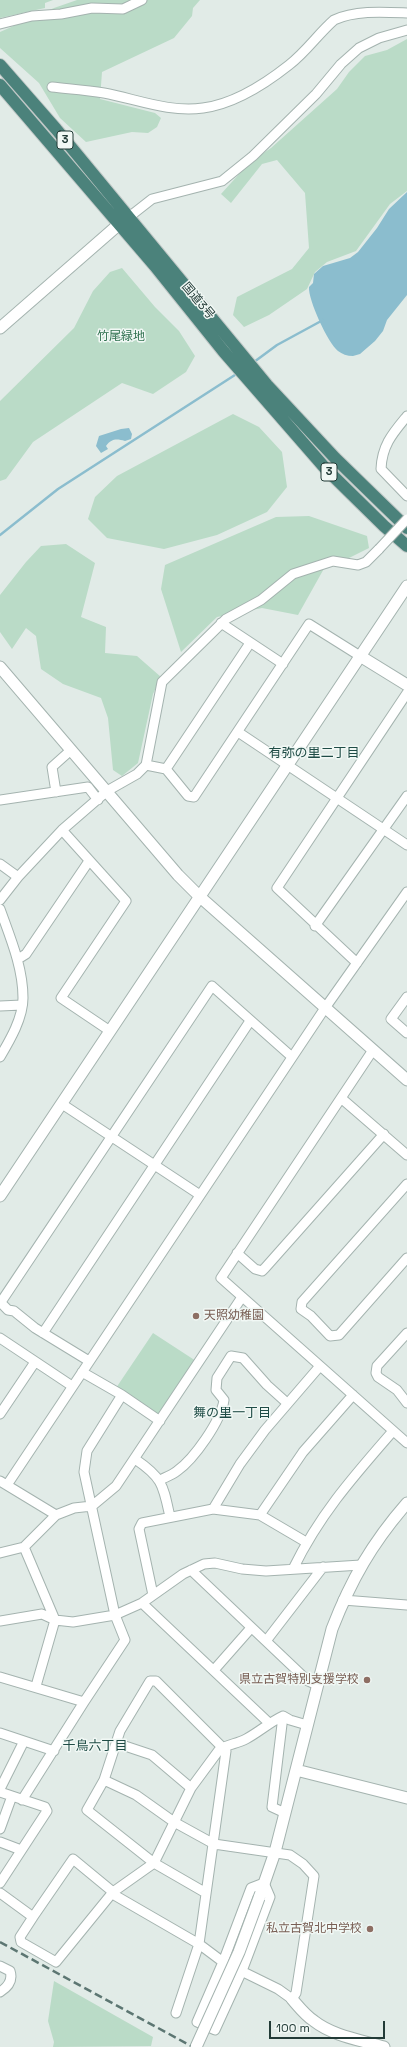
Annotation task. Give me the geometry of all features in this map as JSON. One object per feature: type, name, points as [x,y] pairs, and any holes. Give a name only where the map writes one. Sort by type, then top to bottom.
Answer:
[{"type":"highway","name":"国道3号","points":[[0,65],[56,129],[234,344],[263,388],[348,491],[407,546]]},
{"type":"highway","name":"国道3号","points":[[0,85],[156,266],[224,352],[407,528]]},
{"type":"street","points":[[0,24],[32,16],[61,14],[92,8],[123,8],[135,5],[142,0]]},
{"type":"street","points":[[52,87],[104,93],[158,106],[202,108],[218,105],[261,85],[289,65],[334,20],[344,16],[361,13],[407,13]]},
{"type":"street","points":[[0,328],[27,306],[119,224],[152,199],[222,181],[253,156],[316,94],[341,64],[359,48],[379,38],[407,30]]},
{"type":"street","points":[[0,321],[105,231],[119,224]]},
{"type":"street","points":[[407,416],[389,437],[382,458],[381,468],[407,496]]},
{"type":"street","points":[[0,900],[18,877],[62,830],[107,791],[137,774],[146,765],[162,682],[226,619],[261,600],[293,574],[333,561],[358,565],[366,562],[407,520]]},
{"type":"street","points":[[0,1196],[407,586]]},
{"type":"street","points":[[221,624],[283,664]]},
{"type":"street","points":[[146,765],[166,769],[188,796],[194,797],[309,624],[407,685]]},
{"type":"street","points":[[166,769],[250,642]]},
{"type":"street","points":[[0,667],[178,875],[199,896],[407,1080]]},
{"type":"street","points":[[357,963],[315,926],[277,888],[407,693]]},
{"type":"street","points":[[238,732],[407,845]]},
{"type":"street","points":[[56,792],[52,768],[71,750]]},
{"type":"street","points":[[0,800],[88,787],[98,800]]},
{"type":"street","points":[[315,926],[407,796]]},
{"type":"street","points":[[62,830],[126,901],[61,998],[110,1030]]},
{"type":"street","points":[[18,960],[26,954],[89,861]]},
{"type":"street","points":[[0,864],[18,877]]},
{"type":"street","points":[[56,1515],[3,1483],[82,1372],[325,1008],[407,892]]},
{"type":"street","points":[[0,909],[18,960],[22,989],[22,1006],[14,1029],[0,1057]]},
{"type":"street","points":[[89,1361],[43,1333],[14,1312],[8,1310],[0,1302],[212,986],[292,1057]]},
{"type":"street","points":[[407,997],[392,1019],[407,1033]]},
{"type":"street","points":[[0,1006],[22,1006]]},
{"type":"street","points":[[43,1333],[250,1021]]},
{"type":"street","points":[[373,1050],[221,1278],[407,1443]]},
{"type":"street","points":[[341,1098],[407,1155]]},
{"type":"street","points":[[62,1104],[200,1196]]},
{"type":"street","points":[[238,1253],[255,1269],[262,1271],[384,1134]]},
{"type":"street","points":[[407,1184],[302,1302],[301,1309],[311,1316],[330,1336],[339,1335],[407,1258]]},
{"type":"street","points":[[0,1552],[24,1547],[56,1515],[74,1508],[92,1506],[116,1486],[242,1297]]},
{"type":"street","points":[[407,1333],[377,1366],[376,1374],[378,1378],[397,1390],[407,1403]]},
{"type":"street","points":[[0,1338],[72,1386]]},
{"type":"street","points":[[160,1480],[177,1471],[192,1457],[219,1416],[224,1400],[216,1390],[217,1378],[231,1356],[243,1358],[267,1385],[287,1403]]},
{"type":"street","points":[[0,1414],[35,1362]]},
{"type":"street","points":[[213,1509],[240,1464],[287,1403],[320,1366]]},
{"type":"street","points":[[82,1372],[122,1395],[160,1421]]},
{"type":"street","points":[[22,1800],[125,1640],[115,1615],[84,1472],[87,1451],[122,1395]]},
{"type":"street","points":[[260,1515],[303,1452],[353,1395]]},
{"type":"street","points":[[293,1570],[306,1542],[343,1488],[393,1431]]},
{"type":"street","points":[[135,1458],[149,1468],[160,1480],[170,1517]]},
{"type":"street","points":[[196,2047],[233,1965],[275,1852],[332,1629],[343,1600],[361,1565],[407,1503]]},
{"type":"street","points":[[154,1595],[139,1530],[142,1523],[213,1509],[260,1515],[306,1542]]},
{"type":"street","points":[[24,1547],[55,1620],[36,1686]]},
{"type":"street","points":[[0,1621],[42,1614],[55,1620],[73,1622],[115,1615],[142,1603],[191,1570],[204,1564],[215,1563],[242,1569],[266,1571],[361,1565]]},
{"type":"street","points":[[266,1641],[322,1567]]},
{"type":"street","points":[[191,1570],[308,1681],[317,1685]]},
{"type":"street","points":[[343,1600],[406,1602]]},
{"type":"street","points":[[142,1603],[269,1722]]},
{"type":"street","points":[[214,1670],[252,1628]]},
{"type":"street","points":[[0,1676],[84,1702]]},
{"type":"street","points":[[176,2014],[199,1944],[226,1751],[224,1747],[156,1681],[150,1681],[134,1705],[116,1744],[104,1780],[87,1810],[154,1863],[206,1893]]},
{"type":"street","points":[[284,1716],[290,1720],[307,1725]]},
{"type":"street","points":[[284,1716],[269,1722],[245,1740],[224,1747],[191,1788],[154,1863],[113,1892],[56,1962],[21,1942],[20,1938],[33,1917],[73,1859],[113,1892],[116,1896],[199,1944],[223,1962],[278,1989],[292,1999],[306,2015],[321,2026],[338,2034],[384,2047]]},
{"type":"street","points":[[284,1716],[272,1807],[285,1814]]},
{"type":"street","points":[[0,1733],[54,1751]]},
{"type":"street","points":[[0,1883],[20,1850],[47,1811],[46,1807],[22,1800],[0,1790],[24,1741]]},
{"type":"street","points":[[116,1744],[152,1756],[191,1788]]},
{"type":"street","points":[[296,1770],[407,1798]]},
{"type":"street","points":[[104,1780],[136,1795],[174,1822],[214,1844],[290,1855],[303,1864],[314,1876],[300,1981],[296,1993],[292,1999]]},
{"type":"street","points":[[0,1829],[12,1796]]},
{"type":"street","points":[[0,1842],[20,1850]]},
{"type":"street","points":[[264,1883],[270,1897],[242,1971],[215,2030],[196,2022],[223,1962],[251,1888],[264,1883]]},
{"type":"street","points":[[0,1893],[33,1917]]},
{"type":"street","points":[[0,1966],[10,1971],[12,1976],[8,1987],[0,1992]]},
{"type":"green space","points":[[0,0],[53,0],[45,3],[45,8],[0,18]]},
{"type":"green space","points":[[77,0],[200,0],[193,8],[192,16],[174,38],[102,72],[100,99],[155,113],[161,118],[157,127],[148,133],[132,132],[86,142],[60,118],[39,83],[0,48],[0,32],[54,8]]},
{"type":"green space","points":[[407,39],[407,191],[390,204],[356,251],[327,262],[315,272],[307,289],[269,315],[244,327],[233,315],[237,297],[292,269],[309,248],[305,193],[277,160],[262,164],[231,203],[221,194],[250,162],[271,148],[337,89],[349,72],[365,56],[387,50]]},
{"type":"green space","name":"竹尾緑地","points":[[122,268],[155,307],[179,331],[195,356],[186,372],[153,394],[122,383],[33,442],[6,479],[0,481],[0,401],[74,328],[93,291],[110,272]]},
{"type":"green space","points":[[233,414],[259,427],[282,452],[287,487],[267,512],[217,535],[164,549],[107,538],[88,519],[95,497],[117,476]]},
{"type":"green space","points":[[309,516],[367,536],[369,548],[349,558],[326,565],[298,615],[262,608],[217,617],[181,652],[161,589],[165,565],[276,517]]},
{"type":"green space","points":[[66,544],[95,563],[81,617],[106,627],[105,653],[137,656],[161,677],[153,694],[138,763],[122,776],[113,770],[108,718],[101,698],[63,684],[41,669],[36,636],[26,628],[12,649],[0,632],[0,595],[26,562],[41,546]]},
{"type":"green space","points":[[153,1333],[196,1361],[160,1414],[157,1414],[116,1388]]},
{"type":"green space","points":[[54,1981],[153,2037],[151,2046],[53,2047],[54,2042],[48,2021]]},
{"type":"water","points":[[407,192],[407,295],[387,320],[383,331],[375,341],[360,354],[353,356],[345,355],[338,351],[324,331],[315,311],[309,287],[313,283],[314,274],[323,266],[350,258],[358,252],[377,228],[389,209]]},
{"type":"water","points":[[129,428],[132,434],[131,439],[125,441],[113,440],[106,446],[108,449],[101,453],[96,446],[99,436]]},
{"type":"waterway","points":[[254,362],[277,345],[323,320]]},
{"type":"waterway","points":[[0,535],[58,489],[238,373]]},
{"type":"railway","points":[[0,1942],[193,2047]]},
{"type":"place","name":"天照幼稚園","points":[[196,1316]]},
{"type":"place","name":"県立古賀特別支援学校","points":[[367,1680]]},
{"type":"place","name":"私立古賀北中学校","points":[[370,1929]]},
{"type":"district","name":"有弥の里二丁目","points":[[314,753]]},
{"type":"district","name":"舞の里一丁目","points":[[232,1413]]},
{"type":"district","name":"千鳥六丁目","points":[[95,1746]]}]
